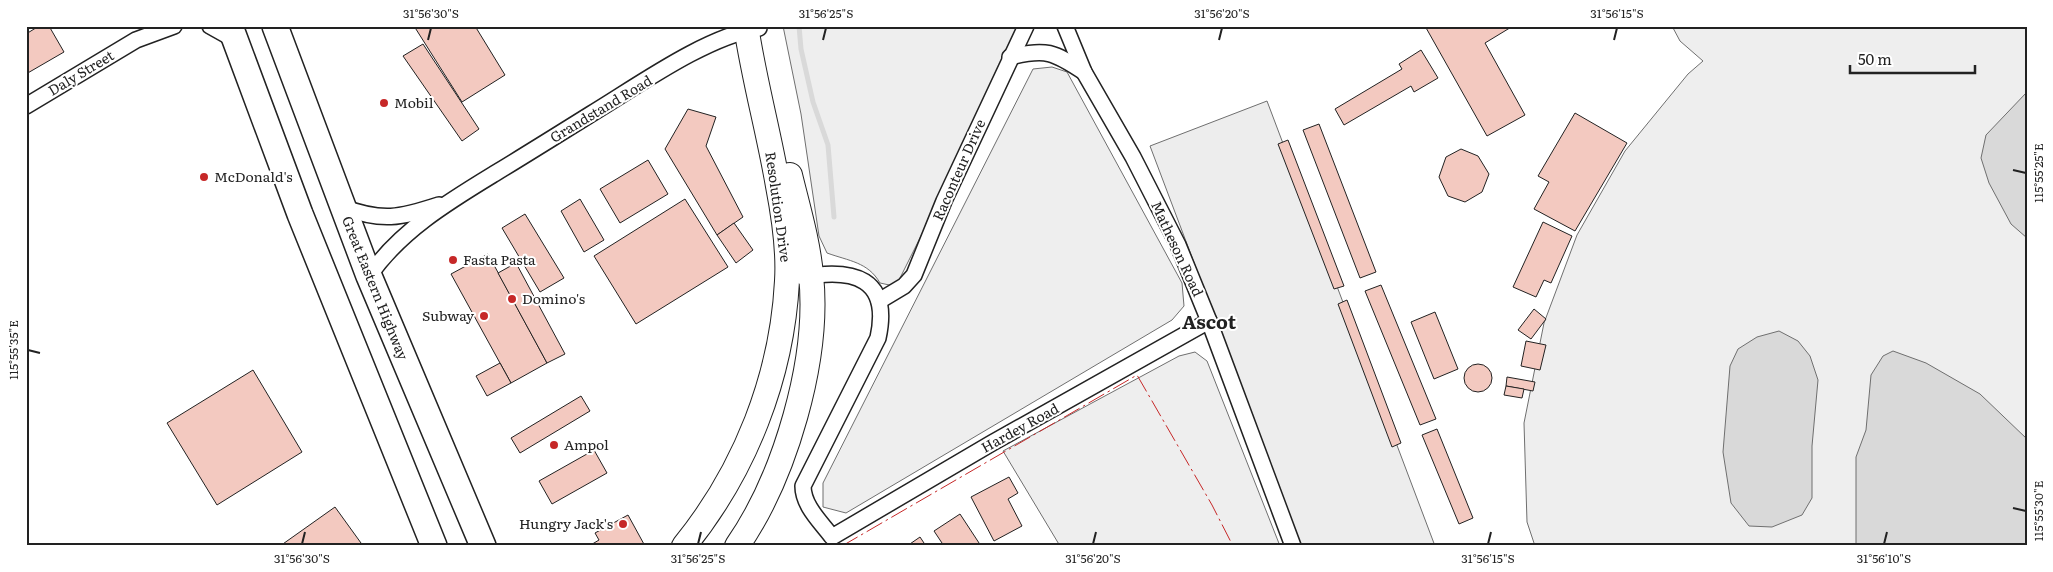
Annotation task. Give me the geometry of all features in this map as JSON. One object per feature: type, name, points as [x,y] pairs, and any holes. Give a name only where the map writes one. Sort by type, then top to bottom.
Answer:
[{"type":"highway","name":"Great Eastern Highway","points":[[275,26],[369,276],[483,546]]},
{"type":"highway","points":[[232,33],[300,214],[434,546]]},
{"type":"main road","name":"Resolution Drive","points":[[737,546],[754,519],[780,460],[796,415],[802,391],[812,320],[811,276],[806,242],[753,28]]},
{"type":"main road","name":"Resolution Drive","points":[[684,546],[726,488],[753,432],[765,399],[777,350],[787,280],[786,249],[779,188],[753,28]]},
{"type":"street","name":"Daly Street","points":[[136,40],[148,26]]},
{"type":"street","name":"Daly Street","points":[[26,106],[136,40],[174,26]]},
{"type":"street","points":[[210,26],[232,33]]},
{"type":"street","name":"Raconteur Drive","points":[[880,301],[904,286],[914,275],[944,201],[1026,26]]},
{"type":"street","name":"Matheson Road","points":[[1065,26],[1084,72],[1132,157],[1178,245],[1209,321],[1293,546]]},
{"type":"street","name":"Grandstand Road","points":[[369,276],[382,257],[399,240],[448,203],[692,53],[753,28]]},
{"type":"street","name":"Matheson Road","points":[[1010,57],[1030,52],[1049,52],[1065,59],[1084,72]]},
{"type":"street","name":"Grandstand Road","points":[[342,207],[371,216],[390,218],[448,203]]},
{"type":"street","points":[[787,280],[838,273],[864,281],[872,288],[880,301]]},
{"type":"street","name":"Hardey Road","points":[[880,301],[882,319],[878,338],[803,486],[806,503],[832,537],[992,443],[1209,321]]},
{"type":"shaded area","points":[[783,26],[1026,26],[900,278],[894,286],[880,283],[864,266],[827,253],[819,236],[801,114]]},
{"type":"shaded area","points":[[1672,26],[2027,26],[2027,546],[1535,546],[1527,522],[1524,423],[1544,323],[1577,235],[1625,151],[1688,74],[1703,61],[1680,41]]},
{"type":"shaded area","points":[[1052,67],[1067,72],[1182,283],[1184,306],[1172,320],[846,513],[823,507],[823,483],[1033,69]]},
{"type":"shaded area","points":[[2027,92],[2027,238],[2011,224],[1989,183],[1981,158],[1986,135]]},
{"type":"shaded area","points":[[1267,101],[1435,546],[1301,546],[1150,146]]},
{"type":"shaded area","points":[[1779,331],[1798,341],[1810,356],[1818,380],[1812,446],[1812,498],[1802,515],[1772,527],[1749,526],[1731,503],[1723,452],[1730,366],[1738,349],[1757,337]]},
{"type":"shaded area","points":[[1893,351],[1926,363],[1980,394],[2027,439],[2027,546],[1856,546],[1856,457],[1866,430],[1871,375],[1883,356]]},
{"type":"shaded area","points":[[1195,352],[1207,361],[1280,546],[1060,546],[1003,451],[1179,356]]},
{"type":"building","points":[[39,26],[49,26],[64,52],[26,74],[26,34]]},
{"type":"building","points":[[414,26],[475,26],[505,75],[462,102]]},
{"type":"building","points":[[1425,26],[1513,26],[1485,43],[1525,115],[1487,136]]},
{"type":"building","points":[[423,44],[479,129],[462,141],[403,56]]},
{"type":"building","points":[[1421,50],[1438,78],[1414,92],[1411,86],[1344,125],[1335,109],[1402,69],[1399,64]]},
{"type":"building","points":[[688,109],[716,117],[706,146],[743,217],[717,235],[665,149]]},
{"type":"building","points":[[1575,113],[1627,143],[1575,231],[1534,209],[1549,182],[1538,176]]},
{"type":"building","points":[[1319,124],[1376,272],[1360,278],[1303,130]]},
{"type":"building","points":[[1288,140],[1344,286],[1334,289],[1278,144]]},
{"type":"building","points":[[1461,149],[1478,156],[1489,174],[1482,192],[1465,202],[1448,196],[1439,177],[1446,157]]},
{"type":"building","points":[[648,160],[668,194],[620,223],[600,189]]},
{"type":"building","points":[[580,199],[604,240],[584,252],[561,211]]},
{"type":"building","points":[[685,199],[728,267],[636,324],[594,256]]},
{"type":"building","points":[[525,214],[564,278],[540,292],[502,228]]},
{"type":"building","points":[[1543,222],[1572,236],[1551,283],[1544,280],[1536,297],[1513,287]]},
{"type":"building","points":[[734,223],[753,250],[736,263],[717,235]]},
{"type":"building","points":[[488,254],[547,363],[511,383],[451,274]]},
{"type":"building","points":[[516,263],[565,354],[547,363],[498,273]]},
{"type":"building","points":[[1381,285],[1436,419],[1420,425],[1365,291]]},
{"type":"building","points":[[1347,300],[1401,443],[1392,447],[1338,304]]},
{"type":"building","points":[[1534,309],[1546,319],[1531,339],[1518,330]]},
{"type":"building","points":[[1435,312],[1458,369],[1434,379],[1411,322]]},
{"type":"building","points":[[1526,341],[1546,345],[1540,370],[1521,366]]},
{"type":"building","points":[[500,363],[511,383],[487,396],[476,376]]},
{"type":"building","points":[[1478,364],[1488,368],[1492,378],[1488,388],[1478,392],[1468,388],[1464,378],[1468,368]]},
{"type":"building","points":[[253,370],[302,452],[217,505],[167,423]]},
{"type":"building","points":[[1507,377],[1535,382],[1533,391],[1506,386]]},
{"type":"building","points":[[1506,386],[1524,389],[1522,398],[1504,395]]},
{"type":"building","points":[[581,396],[590,411],[520,453],[511,438]]},
{"type":"building","points":[[1437,429],[1473,518],[1459,524],[1422,435]]},
{"type":"building","points":[[594,450],[607,473],[552,504],[539,481]]},
{"type":"building","points":[[1009,477],[1018,493],[1008,499],[1022,526],[994,541],[971,497]]},
{"type":"building","points":[[335,507],[361,543],[357,546],[280,546]]},
{"type":"building","points":[[960,514],[981,546],[944,546],[934,531]]},
{"type":"building","name":"Hungry Jack's","points":[[628,515],[645,546],[589,546],[599,540],[595,533]]},
{"type":"building","points":[[920,537],[926,546],[907,546]]},
{"type":"waterway","points":[[799,26],[801,49],[813,102],[828,145],[834,217]]},
{"type":"power","points":[[842,546],[1137,375],[1212,505],[1233,546]]},
{"type":"place","name":"Mobil","points":[[384,103]]},
{"type":"place","name":"McDonald's","points":[[204,177]]},
{"type":"place","name":"Fasta Pasta","points":[[453,260]]},
{"type":"place","name":"Domino's","points":[[512,299]]},
{"type":"place","name":"Subway","points":[[484,316]]},
{"type":"place","name":"Ampol","points":[[554,445]]},
{"type":"place","name":"Hungry Jack's","points":[[623,524]]},
{"type":"district","name":"Ascot","points":[[1209,322]]}]
